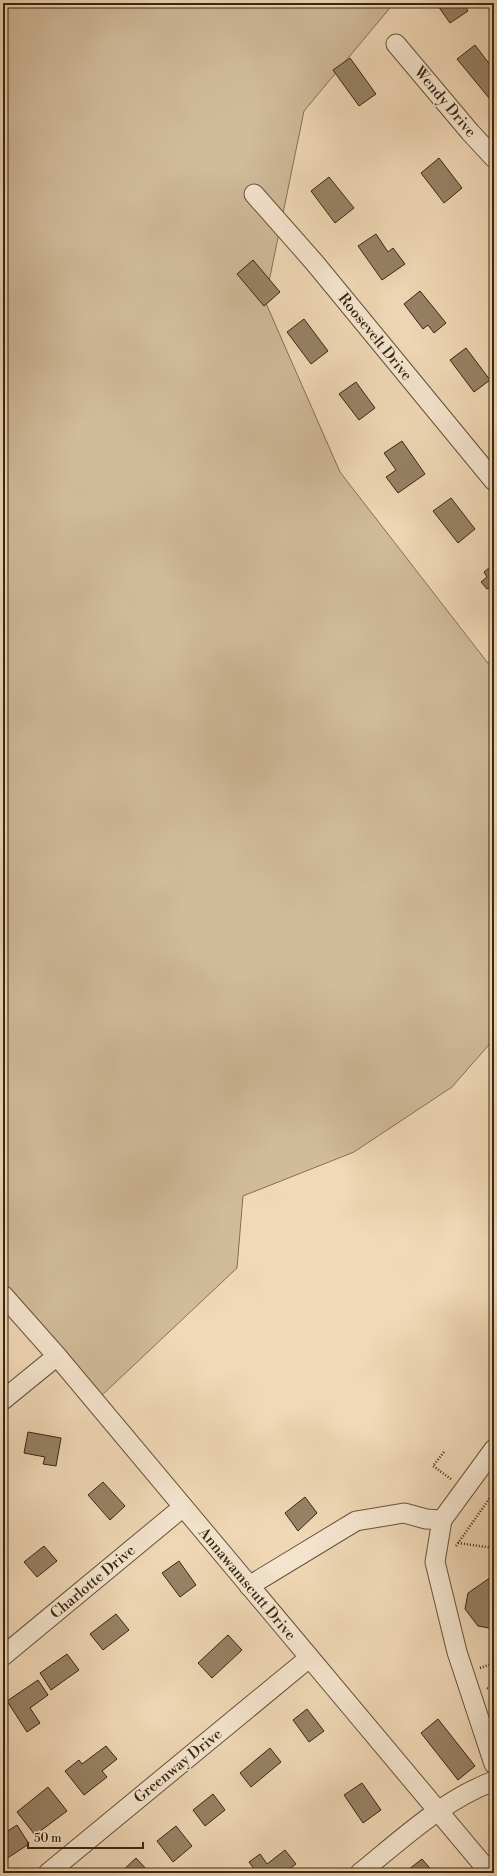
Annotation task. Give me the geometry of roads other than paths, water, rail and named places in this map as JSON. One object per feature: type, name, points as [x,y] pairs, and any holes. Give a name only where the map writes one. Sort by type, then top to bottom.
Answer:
[{"type":"street","name":"Wendy Drive","points":[[396,44],[470,132],[494,158]]},
{"type":"street","name":"Roosevelt Drive","points":[[254,194],[314,262],[494,481]]},
{"type":"street","name":"Annawamscutt Drive","points":[[3,1295],[57,1356],[490,1873]]},
{"type":"street","points":[[3,1400],[57,1356]]},
{"type":"street","points":[[494,1449],[442,1520],[434,1562],[457,1652],[494,1764]]},
{"type":"street","name":"Charlotte Drive","points":[[3,1656],[183,1507]]},
{"type":"street","points":[[249,1586],[296,1556],[356,1521],[404,1513],[426,1519],[442,1520]]},
{"type":"street","name":"Greenway Drive","points":[[48,1873],[309,1658]]},
{"type":"street","points":[[360,1873],[437,1810],[469,1791],[494,1781]]}]
